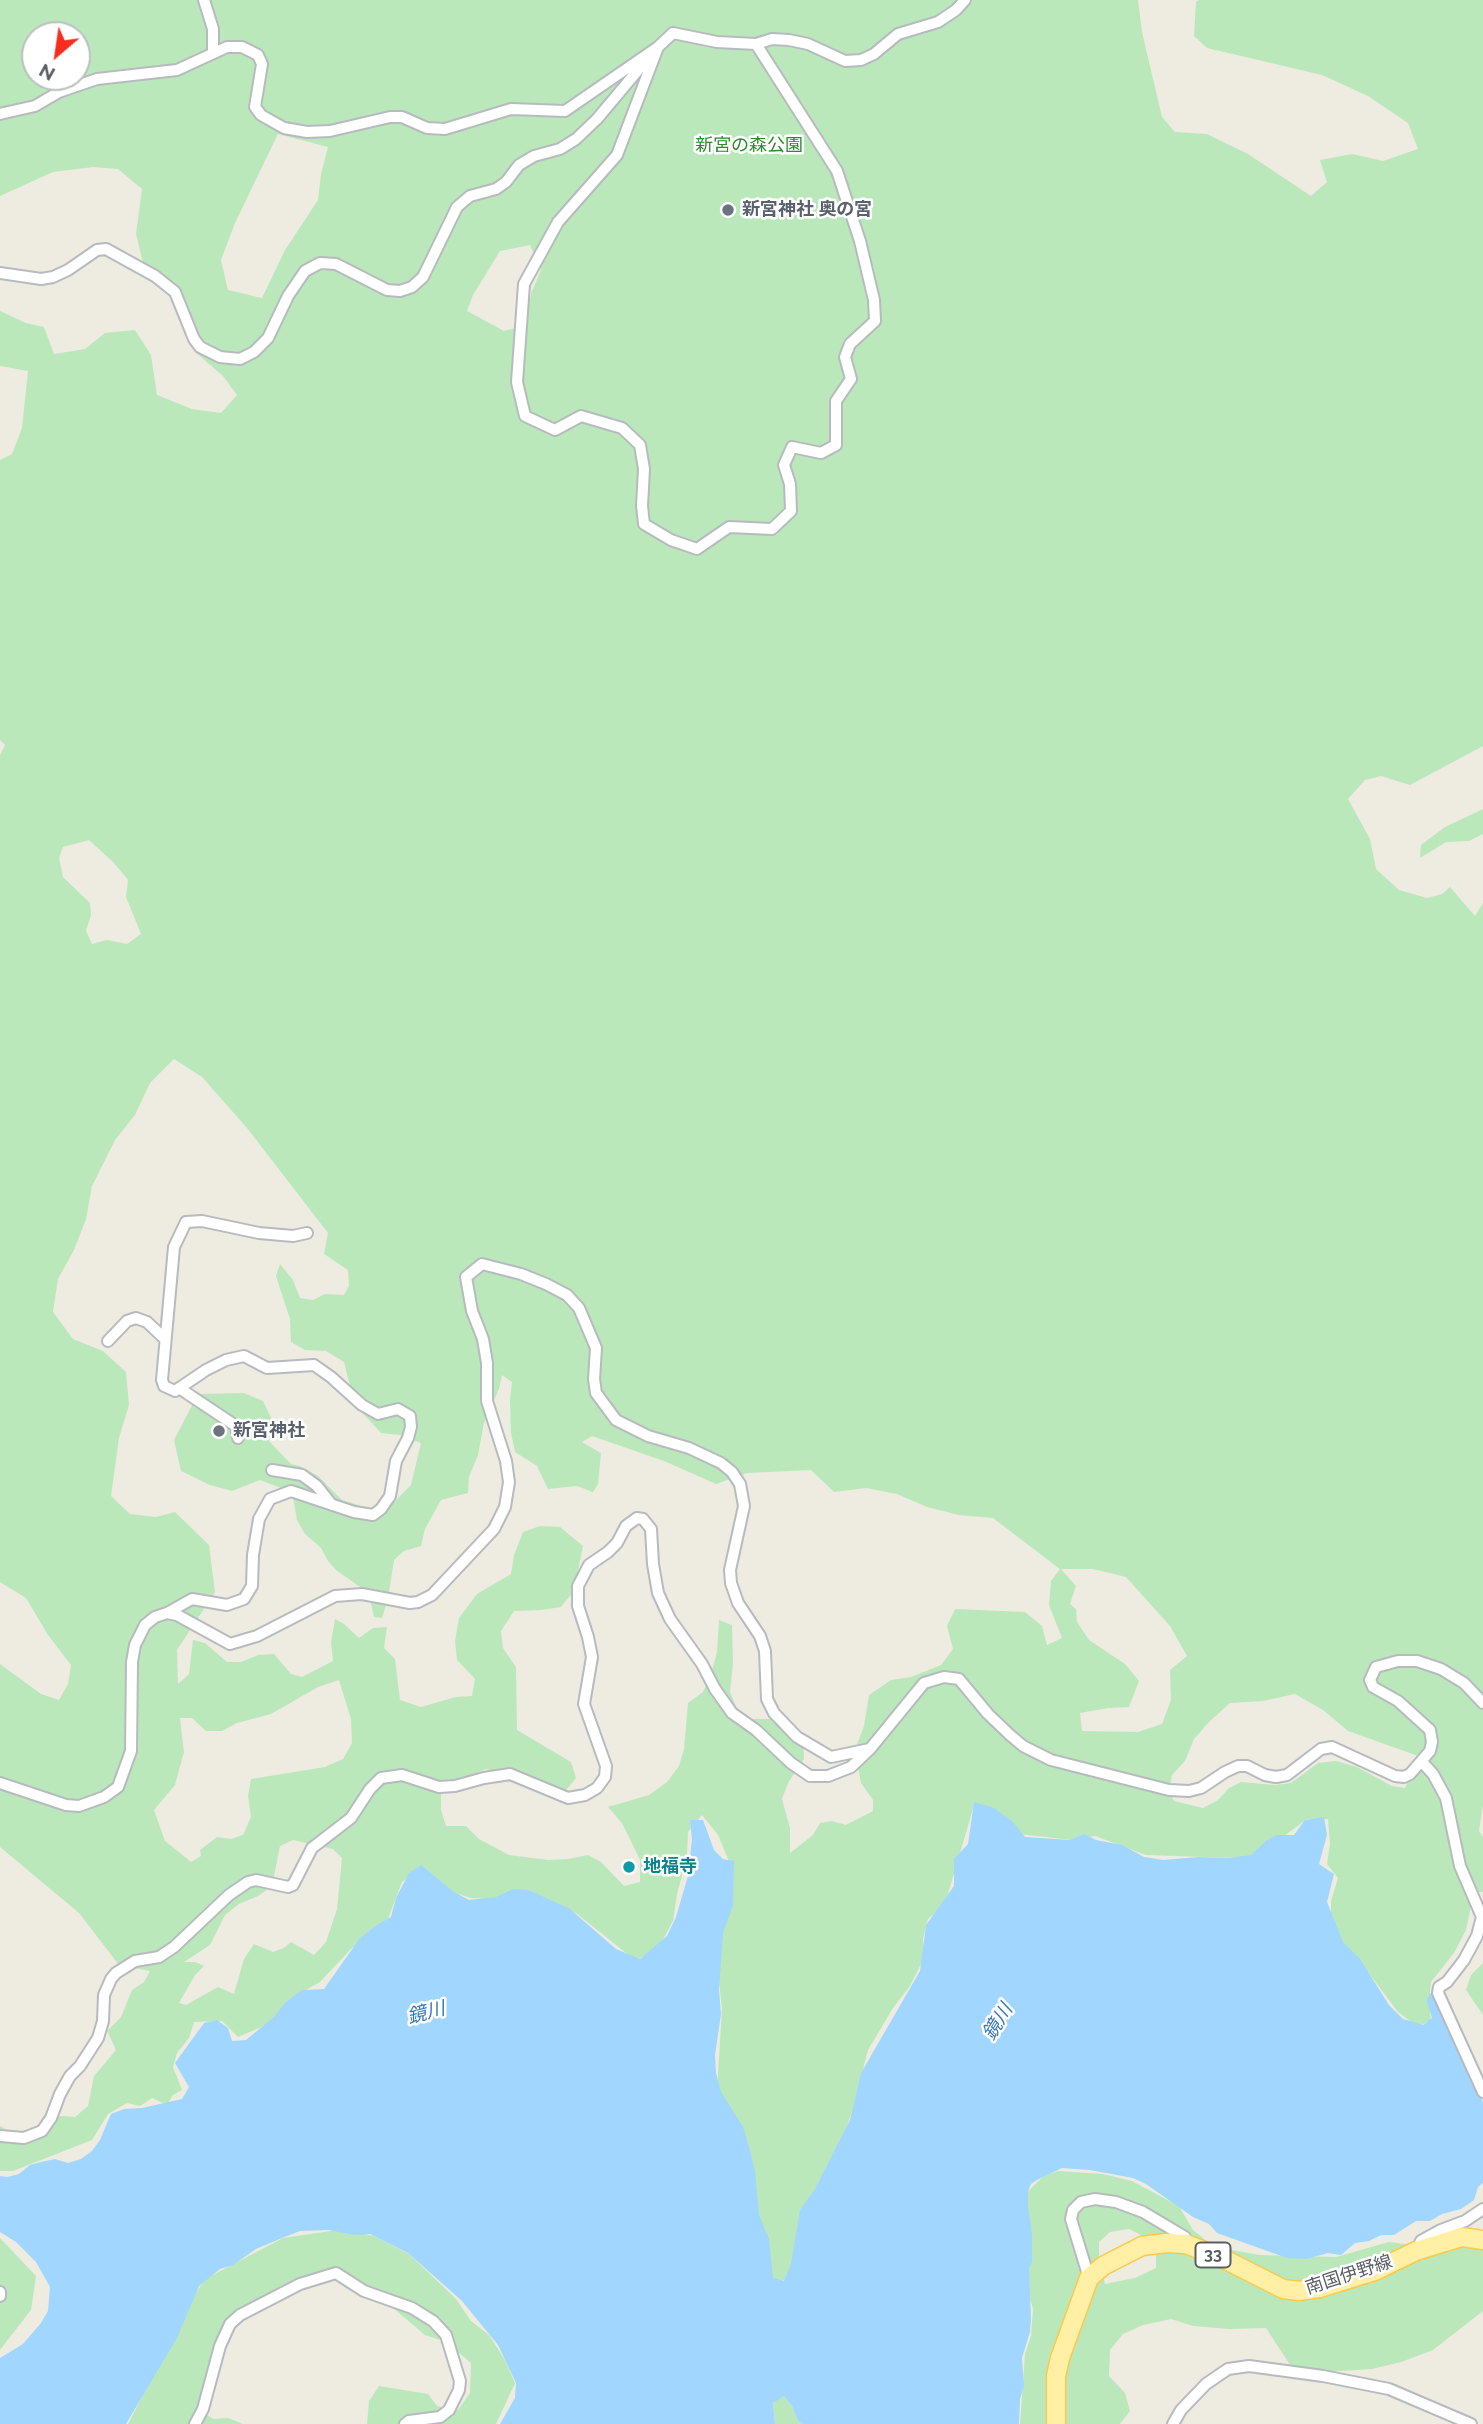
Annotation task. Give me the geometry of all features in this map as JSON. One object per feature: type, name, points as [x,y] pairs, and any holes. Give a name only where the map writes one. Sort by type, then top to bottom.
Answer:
[{"type":"main road","name":"南国伊野線","points":[[1089,2278],[1103,2266],[1143,2246],[1186,2244],[1223,2258],[1283,2289],[1299,2291],[1320,2288],[1375,2271],[1416,2251],[1462,2237],[1483,2240]]},
{"type":"main road","points":[[1056,2424],[1056,2376],[1060,2358],[1089,2278]]},
{"type":"street","points":[[204,0],[213,29],[213,51]]},
{"type":"street","points":[[0,273],[41,279],[53,277],[97,250],[106,249],[155,276],[175,292],[194,339],[200,347],[220,357],[240,359],[254,352],[268,338],[288,296],[305,271],[320,263],[336,264],[387,290],[400,291],[412,287],[423,277],[457,207],[470,196],[496,189],[506,182],[519,165],[534,156],[560,149],[576,139],[673,33],[717,42],[756,44],[772,39],[789,40],[808,44],[845,61],[861,60],[874,54],[898,34],[939,22],[957,10],[965,0]]},
{"type":"street","points":[[658,47],[617,155],[558,222],[524,284],[517,383],[525,416],[555,430],[581,416],[622,428],[640,444],[644,469],[644,524],[671,540],[697,548],[729,527],[772,529],[791,511],[790,484],[784,465],[792,447],[821,453],[836,445],[836,401],[851,379],[845,357],[850,344],[875,321],[874,300],[860,241],[837,171],[756,44]]},
{"type":"street","points":[[0,114],[35,106],[60,92],[97,79],[177,70],[213,51],[242,47],[258,55],[262,64],[255,107],[261,115],[284,128],[307,132],[330,131],[390,117],[402,117],[427,128],[445,129],[511,109],[565,111],[658,47]]},
{"type":"street","points":[[0,1783],[66,1805],[79,1806],[104,1797],[118,1787],[131,1751],[135,1645],[145,1625],[155,1617],[192,1600],[228,1605],[244,1599],[252,1586],[253,1555],[259,1519],[270,1499],[291,1491],[331,1505],[373,1515],[390,1496],[396,1461],[411,1427],[408,1414],[398,1409],[378,1414],[362,1405],[314,1365],[267,1368],[244,1356],[226,1360],[206,1370],[176,1391],[164,1387],[162,1380],[174,1247],[186,1222],[202,1221],[259,1233],[293,1236],[307,1233]]},
{"type":"street","points":[[167,1613],[177,1615],[230,1644],[257,1636],[335,1596],[362,1594],[410,1603],[418,1602],[432,1595],[494,1529],[505,1507],[509,1482],[506,1461],[487,1401],[487,1363],[483,1339],[472,1311],[466,1277],[482,1264],[546,1284],[567,1295],[579,1308],[596,1348],[596,1393],[616,1420],[648,1436],[689,1448],[721,1463],[732,1472],[740,1484],[744,1506],[732,1561],[731,1583],[738,1603],[760,1636],[765,1651],[767,1699],[774,1713],[797,1738],[831,1757],[870,1749]]},
{"type":"street","points":[[108,1341],[127,1321],[135,1318],[147,1322],[165,1339]]},
{"type":"street","points":[[179,1388],[236,1426],[238,1438]]},
{"type":"street","points":[[272,1470],[302,1475],[317,1486],[331,1505]]},
{"type":"street","points":[[0,2136],[24,2138],[42,2131],[51,2118],[70,2076],[80,2066],[98,2038],[103,2021],[104,1995],[116,1973],[135,1961],[159,1957],[174,1947],[229,1895],[248,1882],[256,1880],[288,1887],[293,1885],[312,1848],[351,1818],[370,1789],[382,1778],[402,1775],[439,1787],[510,1774],[568,1798],[585,1795],[597,1788],[604,1777],[606,1766],[584,1704],[592,1657],[578,1606],[578,1586],[589,1565],[608,1552],[617,1543],[625,1526],[638,1518],[643,1519],[652,1529],[653,1564],[658,1593],[670,1619],[732,1713],[810,1776],[828,1776],[851,1767],[870,1749],[924,1683],[944,1677],[959,1679],[988,1714],[1010,1735],[1051,1760],[1169,1790],[1189,1791],[1201,1788],[1238,1766],[1247,1766],[1265,1775],[1287,1775],[1321,1749],[1332,1747],[1395,1776],[1404,1777],[1410,1774],[1430,1751],[1430,1730],[1398,1701],[1373,1687],[1370,1680],[1376,1667],[1398,1661],[1418,1661],[1441,1669],[1464,1683],[1483,1703]]},
{"type":"street","points":[[1422,1762],[1433,1774],[1446,1798],[1460,1866],[1482,1917],[1477,1936],[1464,1960],[1447,1982],[1439,1987],[1438,1993],[1483,2092]]},
{"type":"street","points":[[1089,2278],[1071,2219],[1073,2210],[1081,2202],[1095,2199],[1116,2202],[1143,2212],[1185,2237],[1186,2244]]},
{"type":"street","points":[[1416,2251],[1422,2241],[1465,2221],[1483,2209]]},
{"type":"street","points":[[195,2424],[203,2409],[220,2346],[230,2324],[240,2315],[300,2284],[336,2273],[364,2291],[412,2308],[433,2321],[446,2335],[460,2381],[459,2390],[449,2410],[440,2417],[409,2421],[405,2424]]},
{"type":"street","points":[[1173,2424],[1181,2410],[1206,2385],[1228,2369],[1249,2366],[1297,2371],[1390,2389],[1471,2424]]},
{"type":"green space","name":"新宮の森公園","points":[[0,0],[1138,0],[1142,32],[1162,117],[1175,132],[1207,134],[1248,154],[1311,196],[1327,182],[1320,160],[1352,154],[1383,161],[1418,149],[1408,123],[1368,96],[1322,75],[1207,48],[1194,36],[1196,2],[1483,0],[1483,746],[1410,785],[1381,776],[1365,780],[1348,799],[1370,839],[1376,869],[1399,890],[1427,898],[1442,894],[1450,887],[1475,916],[1483,903],[1483,1805],[1479,1831],[1483,1837],[1483,1892],[1474,1892],[1466,1930],[1454,1953],[1431,1982],[1431,2020],[1418,2027],[1398,2012],[1368,1972],[1346,1949],[1331,1923],[1331,1901],[1338,1878],[1327,1864],[1330,1844],[1328,1819],[1307,1819],[1250,1861],[1146,1855],[1095,1836],[1071,1840],[1019,1834],[974,1805],[948,1894],[939,1909],[928,1919],[923,1938],[923,1960],[910,1986],[893,2008],[868,2050],[851,2115],[791,2279],[774,2282],[717,2091],[722,2008],[718,1975],[721,1928],[731,1866],[718,1835],[702,1815],[688,1832],[687,1857],[673,1921],[660,1945],[636,1961],[576,1913],[547,1902],[471,1898],[452,1892],[418,1870],[402,1882],[388,1919],[352,1948],[320,1982],[302,1992],[271,2023],[238,2037],[222,2021],[194,2022],[189,2038],[177,2053],[173,2067],[182,2090],[173,2095],[167,2105],[152,2098],[140,2106],[127,2103],[108,2114],[92,2140],[13,2171],[0,2171],[0,2126],[27,2141],[48,2119],[75,2117],[88,2106],[94,2076],[116,2050],[107,2031],[121,2017],[132,1990],[144,1982],[150,1971],[119,1965],[79,1913],[0,1847],[0,1664],[41,1694],[59,1700],[68,1684],[71,1665],[48,1635],[26,1598],[0,1582],[0,755],[5,745],[0,740],[0,460],[12,454],[22,428],[28,371],[0,366],[0,311],[26,323],[44,327],[54,354],[85,349],[105,333],[135,330],[151,355],[157,395],[192,409],[221,413],[237,395],[223,376],[195,352],[181,323],[175,291],[144,267],[136,234],[142,189],[118,169],[93,167],[53,172],[0,196]],"holes":[[[278,134],[328,147],[318,200],[285,250],[262,298],[228,290],[221,260],[235,223]],[[530,245],[541,270],[532,291],[523,326],[504,331],[467,311],[473,295],[500,251]],[[89,840],[114,863],[128,880],[126,897],[141,934],[127,944],[107,940],[92,944],[86,931],[91,915],[90,903],[63,877],[59,858],[63,847]],[[174,1059],[202,1077],[247,1128],[328,1233],[324,1254],[348,1270],[349,1286],[344,1295],[325,1294],[313,1300],[300,1298],[293,1280],[280,1264],[276,1276],[290,1319],[291,1342],[305,1350],[326,1351],[344,1362],[355,1405],[381,1433],[400,1435],[421,1443],[411,1485],[392,1504],[378,1511],[342,1500],[318,1476],[291,1464],[269,1441],[274,1424],[263,1401],[244,1393],[198,1394],[174,1440],[181,1471],[210,1485],[232,1491],[260,1480],[292,1492],[297,1520],[305,1534],[321,1548],[336,1570],[363,1589],[370,1599],[374,1617],[382,1618],[394,1560],[404,1551],[421,1546],[425,1529],[441,1500],[468,1493],[469,1477],[478,1455],[484,1423],[499,1389],[502,1375],[512,1382],[511,1433],[515,1452],[537,1466],[548,1489],[577,1486],[593,1492],[598,1484],[601,1453],[582,1442],[592,1436],[664,1461],[716,1484],[747,1473],[811,1470],[834,1492],[866,1488],[897,1494],[927,1507],[959,1515],[993,1518],[1060,1569],[1051,1581],[1049,1605],[1062,1638],[1047,1645],[1042,1626],[1025,1612],[955,1609],[947,1626],[953,1649],[941,1665],[911,1677],[891,1680],[869,1695],[864,1726],[855,1750],[861,1783],[873,1800],[873,1811],[846,1825],[832,1821],[820,1823],[813,1835],[790,1853],[790,1828],[782,1799],[788,1783],[804,1759],[803,1738],[780,1719],[752,1719],[737,1709],[730,1692],[733,1664],[732,1625],[719,1620],[717,1652],[711,1674],[703,1692],[688,1703],[684,1749],[679,1766],[667,1782],[649,1795],[608,1807],[622,1823],[640,1860],[640,1882],[624,1886],[601,1862],[588,1855],[548,1860],[509,1855],[479,1839],[466,1826],[446,1826],[441,1810],[441,1788],[486,1769],[512,1775],[562,1795],[576,1778],[571,1762],[517,1730],[516,1667],[503,1648],[501,1631],[514,1611],[561,1607],[574,1591],[583,1546],[560,1527],[540,1526],[523,1532],[514,1555],[511,1574],[477,1594],[459,1618],[455,1641],[457,1660],[475,1679],[472,1696],[456,1697],[421,1707],[400,1700],[395,1659],[384,1648],[387,1627],[373,1628],[359,1638],[335,1619],[331,1642],[333,1661],[302,1677],[291,1674],[274,1654],[258,1655],[241,1662],[227,1662],[205,1643],[193,1640],[189,1674],[178,1684],[177,1650],[215,1592],[209,1545],[175,1512],[156,1517],[130,1514],[111,1496],[119,1438],[129,1405],[126,1372],[103,1351],[73,1339],[53,1312],[58,1279],[74,1250],[86,1219],[92,1186],[115,1140],[135,1115],[150,1083]],[[1061,1569],[1093,1569],[1126,1577],[1170,1626],[1187,1656],[1170,1670],[1171,1700],[1162,1724],[1138,1732],[1082,1731],[1080,1713],[1129,1707],[1139,1681],[1125,1664],[1089,1640],[1077,1622],[1076,1609],[1070,1604],[1076,1586]],[[339,1680],[351,1719],[352,1743],[343,1759],[325,1767],[251,1779],[248,1796],[251,1817],[243,1835],[231,1839],[217,1837],[200,1850],[201,1856],[191,1862],[165,1841],[154,1810],[175,1785],[184,1752],[180,1718],[192,1718],[206,1731],[222,1731],[237,1723],[271,1714],[318,1687]],[[1295,1694],[1323,1710],[1348,1731],[1421,1757],[1405,1788],[1392,1786],[1357,1767],[1336,1761],[1318,1763],[1291,1783],[1275,1785],[1241,1782],[1203,1808],[1174,1801],[1169,1792],[1172,1775],[1185,1761],[1194,1739],[1209,1722],[1230,1703],[1263,1701]],[[293,1840],[333,1849],[342,1858],[337,1909],[326,1942],[314,1955],[291,1942],[273,1952],[254,1944],[244,1959],[234,1994],[218,1987],[186,2005],[179,2003],[195,1975],[204,1966],[195,1962],[184,1962],[210,1945],[225,1915],[272,1886],[280,1846]]]},
{"type":"green space","points":[[1483,809],[1483,834],[1469,841],[1446,842],[1420,858],[1421,845],[1445,827]]},
{"type":"green space","points":[[1483,1963],[1483,2015],[1466,1990],[1471,1975]]},
{"type":"green space","points":[[1058,2171],[1103,2174],[1132,2181],[1179,2206],[1193,2230],[1214,2247],[1260,2255],[1336,2257],[1389,2242],[1483,2248],[1483,2311],[1433,2350],[1401,2362],[1372,2369],[1296,2374],[1266,2328],[1193,2326],[1171,2319],[1143,2325],[1123,2334],[1110,2350],[1109,2376],[1125,2393],[1130,2411],[1120,2424],[1020,2424],[1025,2354],[1031,2336],[1033,2309],[1028,2292],[1030,2228],[1024,2211],[1028,2191],[1044,2176]],"holes":[[[1129,2229],[1145,2237],[1156,2251],[1156,2268],[1135,2278],[1105,2284],[1099,2260],[1099,2242],[1110,2232]]]},
{"type":"green space","points":[[344,2229],[374,2236],[409,2254],[456,2299],[471,2321],[489,2335],[505,2360],[515,2383],[496,2424],[367,2424],[369,2401],[379,2386],[428,2394],[437,2406],[458,2410],[470,2393],[471,2363],[446,2342],[425,2335],[361,2281],[328,2280],[282,2293],[232,2326],[203,2413],[214,2419],[228,2418],[243,2424],[128,2424],[205,2279],[283,2238]]},
{"type":"green space","points":[[0,2238],[36,2276],[31,2310],[0,2350]]},
{"type":"green space","points":[[784,2396],[798,2421],[803,2424],[775,2424],[773,2402]]},
{"type":"water","name":"鏡川","points":[[974,1802],[994,1808],[1013,1822],[1025,1837],[1070,1840],[1084,1834],[1096,1840],[1122,1845],[1144,1857],[1163,1860],[1251,1855],[1267,1840],[1277,1835],[1294,1835],[1305,1820],[1324,1817],[1327,1835],[1319,1864],[1334,1874],[1327,1902],[1343,1942],[1360,1959],[1389,2005],[1403,2019],[1423,2025],[1432,2018],[1427,2001],[1430,1993],[1435,1996],[1483,2102],[1483,2183],[1478,2187],[1474,2200],[1461,2209],[1442,2214],[1430,2221],[1416,2221],[1394,2235],[1381,2235],[1369,2241],[1355,2243],[1341,2255],[1328,2253],[1306,2259],[1287,2258],[1217,2233],[1209,2224],[1193,2217],[1133,2178],[1062,2168],[1037,2180],[1031,2184],[1028,2191],[1032,2235],[1032,2262],[1029,2268],[1031,2319],[1022,2358],[1024,2386],[1020,2399],[1019,2424],[803,2424],[798,2421],[784,2396],[773,2403],[775,2424],[500,2424],[515,2398],[516,2383],[498,2345],[462,2301],[408,2253],[370,2234],[356,2235],[328,2230],[300,2231],[256,2249],[233,2265],[220,2269],[199,2286],[177,2338],[126,2424],[0,2424],[0,2358],[23,2344],[41,2323],[48,2311],[50,2287],[36,2262],[16,2242],[0,2232],[0,2176],[19,2174],[30,2165],[55,2159],[68,2163],[81,2159],[92,2151],[100,2140],[111,2114],[124,2109],[182,2099],[189,2087],[175,2063],[204,2023],[217,2020],[228,2028],[232,2041],[246,2040],[302,1990],[324,1989],[360,1938],[391,1917],[396,1898],[409,1873],[421,1865],[454,1892],[469,1900],[496,1897],[513,1889],[529,1890],[570,1909],[616,1949],[640,1959],[667,1936],[676,1917],[688,1876],[692,1839],[690,1820],[703,1820],[714,1850],[723,1859],[734,1861],[733,1905],[723,1933],[716,2073],[721,2092],[743,2127],[750,2150],[759,2215],[769,2239],[773,2278],[784,2281],[791,2264],[800,2210],[815,2189],[850,2120],[861,2073],[920,1971],[926,1925],[954,1886],[954,1859],[968,1844]]},
{"type":"place","name":"新宮神社 奥の宮","points":[[728,210]]},
{"type":"place","name":"新宮神社","points":[[219,1431]]},
{"type":"place","name":"地福寺","points":[[629,1867]]}]
